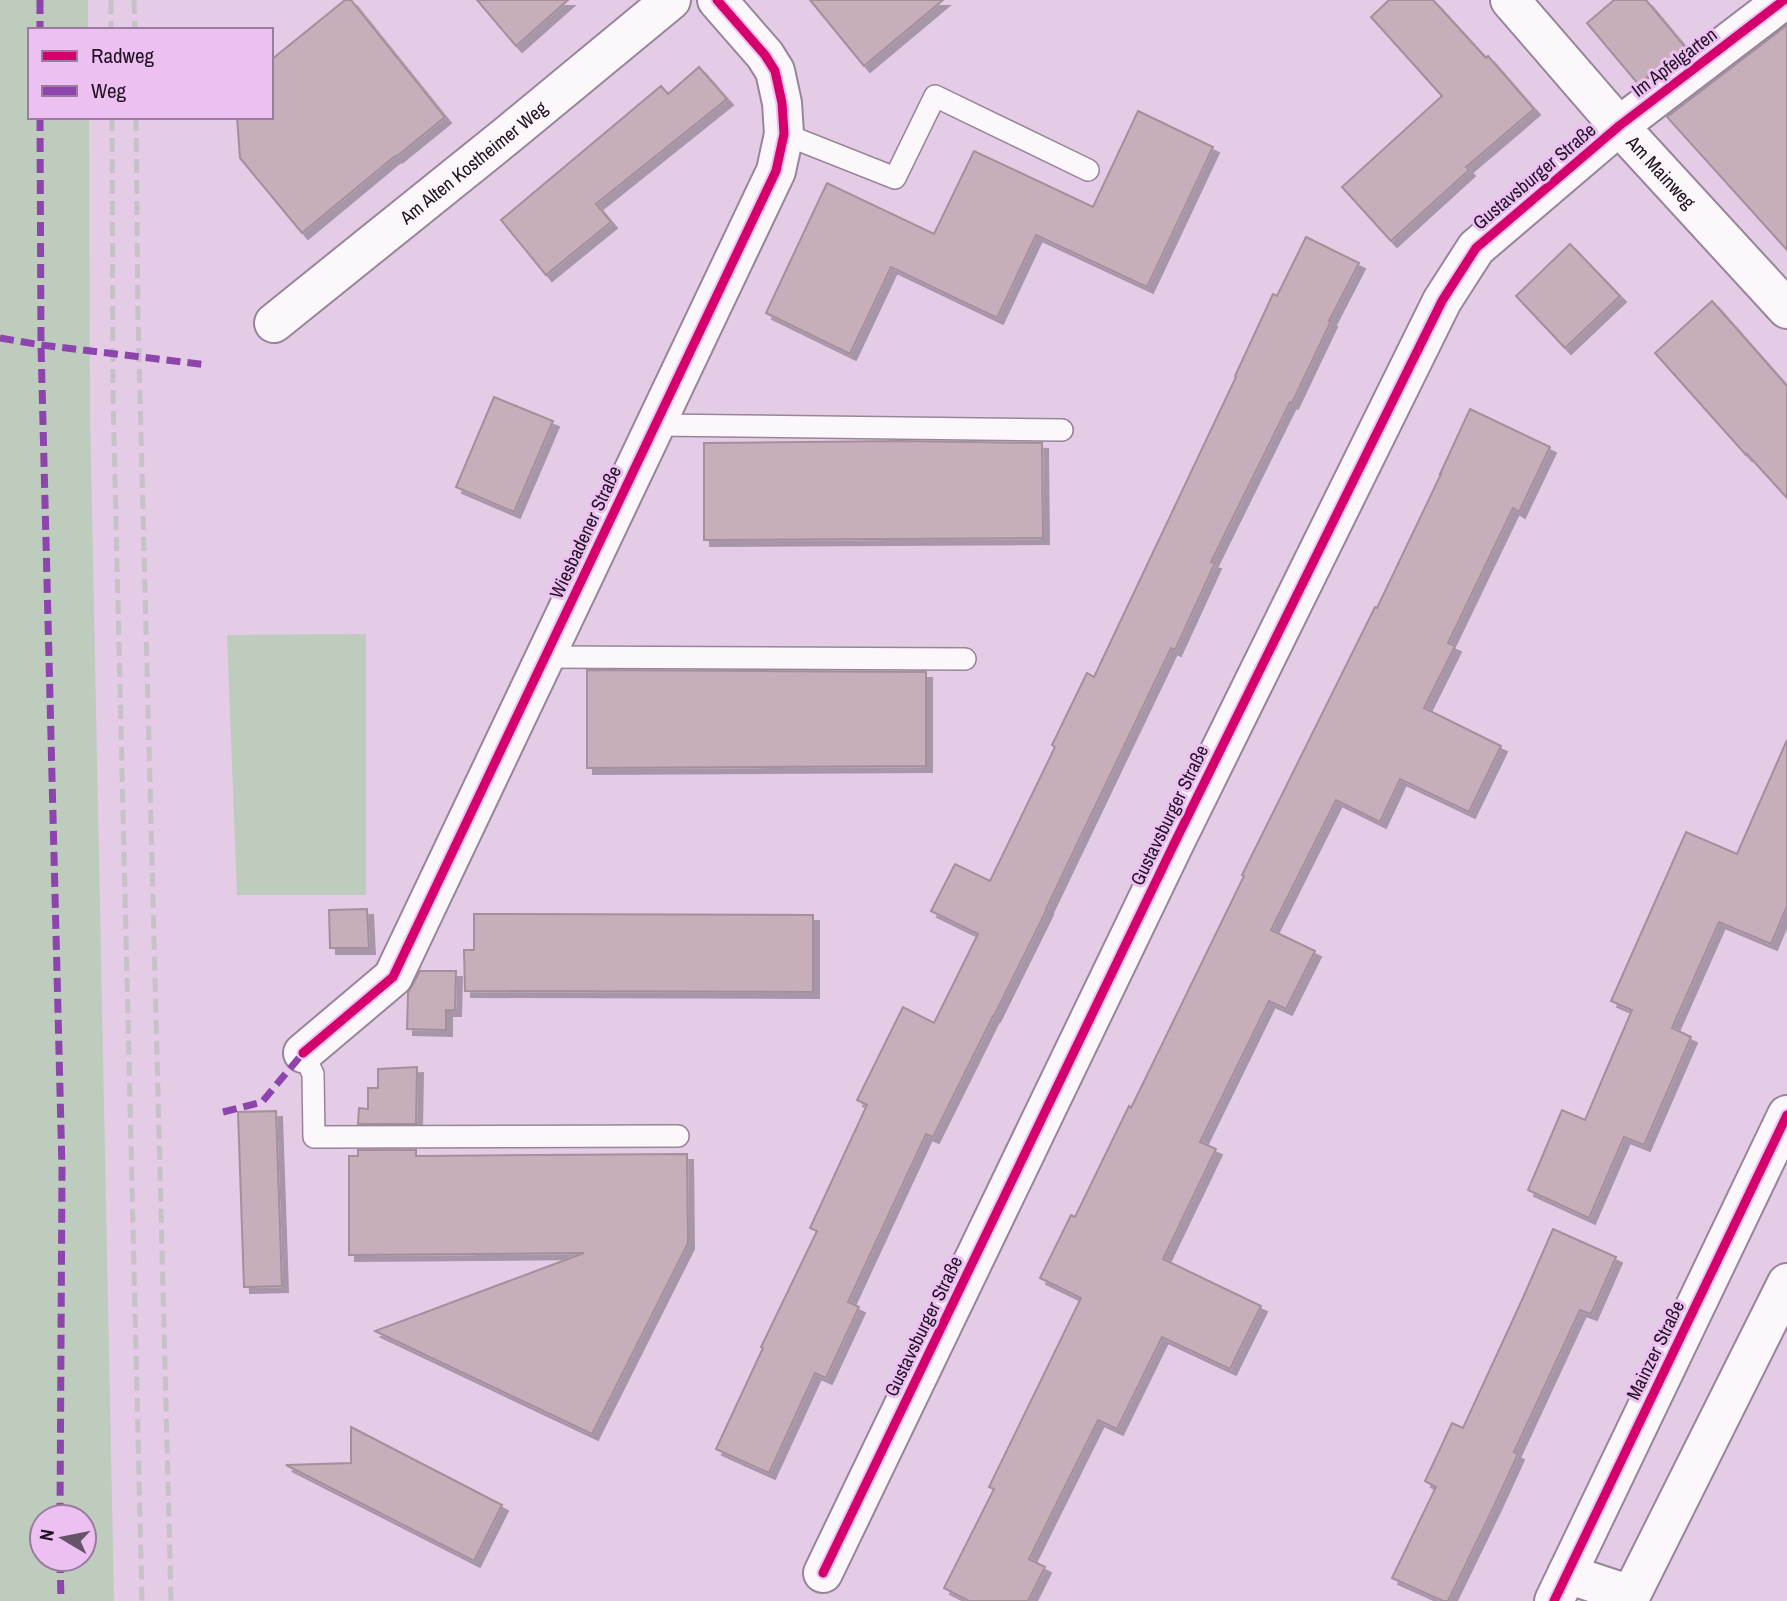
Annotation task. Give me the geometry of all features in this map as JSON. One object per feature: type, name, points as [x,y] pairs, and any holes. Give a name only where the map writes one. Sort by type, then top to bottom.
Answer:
[{"type":"street","name":"Am Alten Kostheimer Weg","points":[[274,323],[671,0]]},
{"type":"street","name":"Wiesbadener Straße","points":[[303,1052],[393,977],[776,171],[784,134],[782,103],[775,71],[765,55],[717,0]]},
{"type":"street","name":"Am Mainweg","points":[[1510,0],[1619,126],[1787,309]]},
{"type":"street","name":"Im Apfelgarten","points":[[1619,126],[1784,0]]},
{"type":"street","name":"Gustavsburger Straße","points":[[823,1573],[1174,844],[1442,302],[1476,248],[1619,126]]},
{"type":"street","name":"Mainzer Straße","points":[[1787,1115],[1560,1588],[1632,1595],[1787,1283]]},
{"type":"lane","points":[[784,134],[895,178],[935,96],[1088,170]]},
{"type":"lane","points":[[655,425],[1062,430]]},
{"type":"lane","points":[[545,657],[965,659]]},
{"type":"lane","points":[[303,1052],[313,1074],[314,1138],[678,1136]]},
{"type":"green space","points":[[0,0],[88,0],[88,28],[28,28],[28,119],[89,119],[90,413],[114,1601],[0,1601]]},
{"type":"green space","points":[[366,634],[366,895],[237,895],[227,635]]},
{"type":"building","points":[[345,0],[351,0],[445,117],[302,233],[240,158],[237,119],[273,119],[273,58]]},
{"type":"building","points":[[477,0],[568,0],[516,46]]},
{"type":"building","points":[[810,0],[943,0],[864,66]]},
{"type":"building","points":[[1389,0],[1433,0],[1486,58],[1488,56],[1534,109],[1466,167],[1469,170],[1391,241],[1342,187],[1442,96],[1371,17]]},
{"type":"building","points":[[1614,0],[1646,0],[1686,48],[1638,84],[1587,23]]},
{"type":"building","points":[[1787,25],[1787,250],[1667,117]]},
{"type":"building","points":[[699,67],[727,99],[596,204],[611,222],[546,275],[501,220],[661,86],[668,94]]},
{"type":"building","points":[[1138,111],[1213,147],[1147,287],[1036,235],[997,318],[891,267],[850,354],[766,313],[827,183],[934,234],[974,151],[1093,207]]},
{"type":"building","points":[[1306,237],[1359,263],[1211,562],[1215,563],[1175,650],[1171,648],[994,1016],[933,1137],[926,1134],[848,1302],[859,1307],[826,1378],[815,1373],[769,1473],[716,1449],[817,1231],[810,1228],[867,1105],[857,1100],[903,1007],[934,1023],[978,934],[931,911],[955,864],[990,881],[1055,747],[1052,745],[1087,673],[1094,677],[1273,294],[1277,296]]},
{"type":"building","points":[[1570,244],[1620,296],[1565,348],[1516,296]]},
{"type":"building","points":[[1712,301],[1787,386],[1787,498],[1655,353]]},
{"type":"building","points":[[494,397],[553,421],[514,512],[456,487]]},
{"type":"building","points":[[1470,409],[1550,447],[1519,512],[1513,508],[1448,643],[1455,646],[1424,708],[1501,746],[1469,812],[1400,779],[1380,822],[1336,800],[1271,930],[1315,951],[1286,1009],[1269,1001],[1200,1142],[1216,1149],[1163,1259],[1261,1306],[1230,1369],[1162,1337],[1117,1429],[1098,1420],[1029,1559],[1045,1567],[1028,1601],[969,1601],[944,1588],[994,1489],[989,1487],[1081,1298],[1040,1278],[1071,1215],[1075,1217],[1129,1106],[1131,1108],[1244,876],[1242,875],[1375,607],[1377,608]]},
{"type":"building","points":[[704,443],[1042,443],[1043,538],[704,540]]},
{"type":"building","points":[[587,670],[926,672],[926,766],[587,768]]},
{"type":"building","points":[[1787,740],[1787,906],[1771,944],[1719,922],[1672,1028],[1691,1037],[1644,1145],[1624,1137],[1589,1218],[1528,1190],[1562,1110],[1585,1120],[1632,1010],[1611,1001],[1686,832],[1737,854]]},
{"type":"building","points":[[367,909],[369,948],[330,948],[329,910]]},
{"type":"building","points":[[474,914],[813,915],[813,992],[465,991],[464,950],[474,950]]},
{"type":"building","points":[[420,971],[456,971],[455,1010],[446,1010],[446,1030],[407,1029],[408,993]]},
{"type":"building","points":[[417,1067],[416,1124],[358,1124],[359,1108],[368,1109],[368,1088],[378,1088],[378,1069]]},
{"type":"building","points":[[276,1111],[282,1286],[244,1287],[238,1112]]},
{"type":"building","points":[[358,1150],[416,1150],[416,1156],[687,1154],[688,1243],[592,1434],[375,1331],[584,1253],[349,1255],[349,1156],[358,1156]]},
{"type":"building","points":[[1553,1229],[1616,1257],[1591,1314],[1580,1310],[1514,1452],[1518,1454],[1495,1504],[1448,1601],[1443,1601],[1392,1578],[1436,1487],[1425,1481],[1452,1423],[1463,1428]]},
{"type":"building","points":[[351,1427],[502,1505],[474,1561],[286,1465],[351,1463]]},
{"type":"railway","points":[[111,0],[111,28]]},
{"type":"railway","points":[[134,0],[135,28]]},
{"type":"railway","points":[[112,119],[113,396],[142,1601]]},
{"type":"railway","points":[[136,119],[138,317],[171,1601]]},
{"type":"marked path","points":[[40,0],[40,28]]},
{"type":"marked path","points":[[40,119],[41,345],[62,1169],[60,1503]]},
{"type":"marked path","points":[[0,338],[208,365]]},
{"type":"marked path","points":[[223,1112],[262,1102],[303,1053]]},
{"type":"marked path","points":[[60,1573],[61,1601]]},
{"type":"cycle path","points":[[303,1053],[393,977],[776,171],[784,134],[782,103],[775,71],[765,55],[717,0]]},
{"type":"cycle path","points":[[823,1573],[1174,844],[1442,301],[1476,248],[1619,126],[1784,0]]},
{"type":"cycle path","points":[[1554,1601],[1787,1115]]}]
